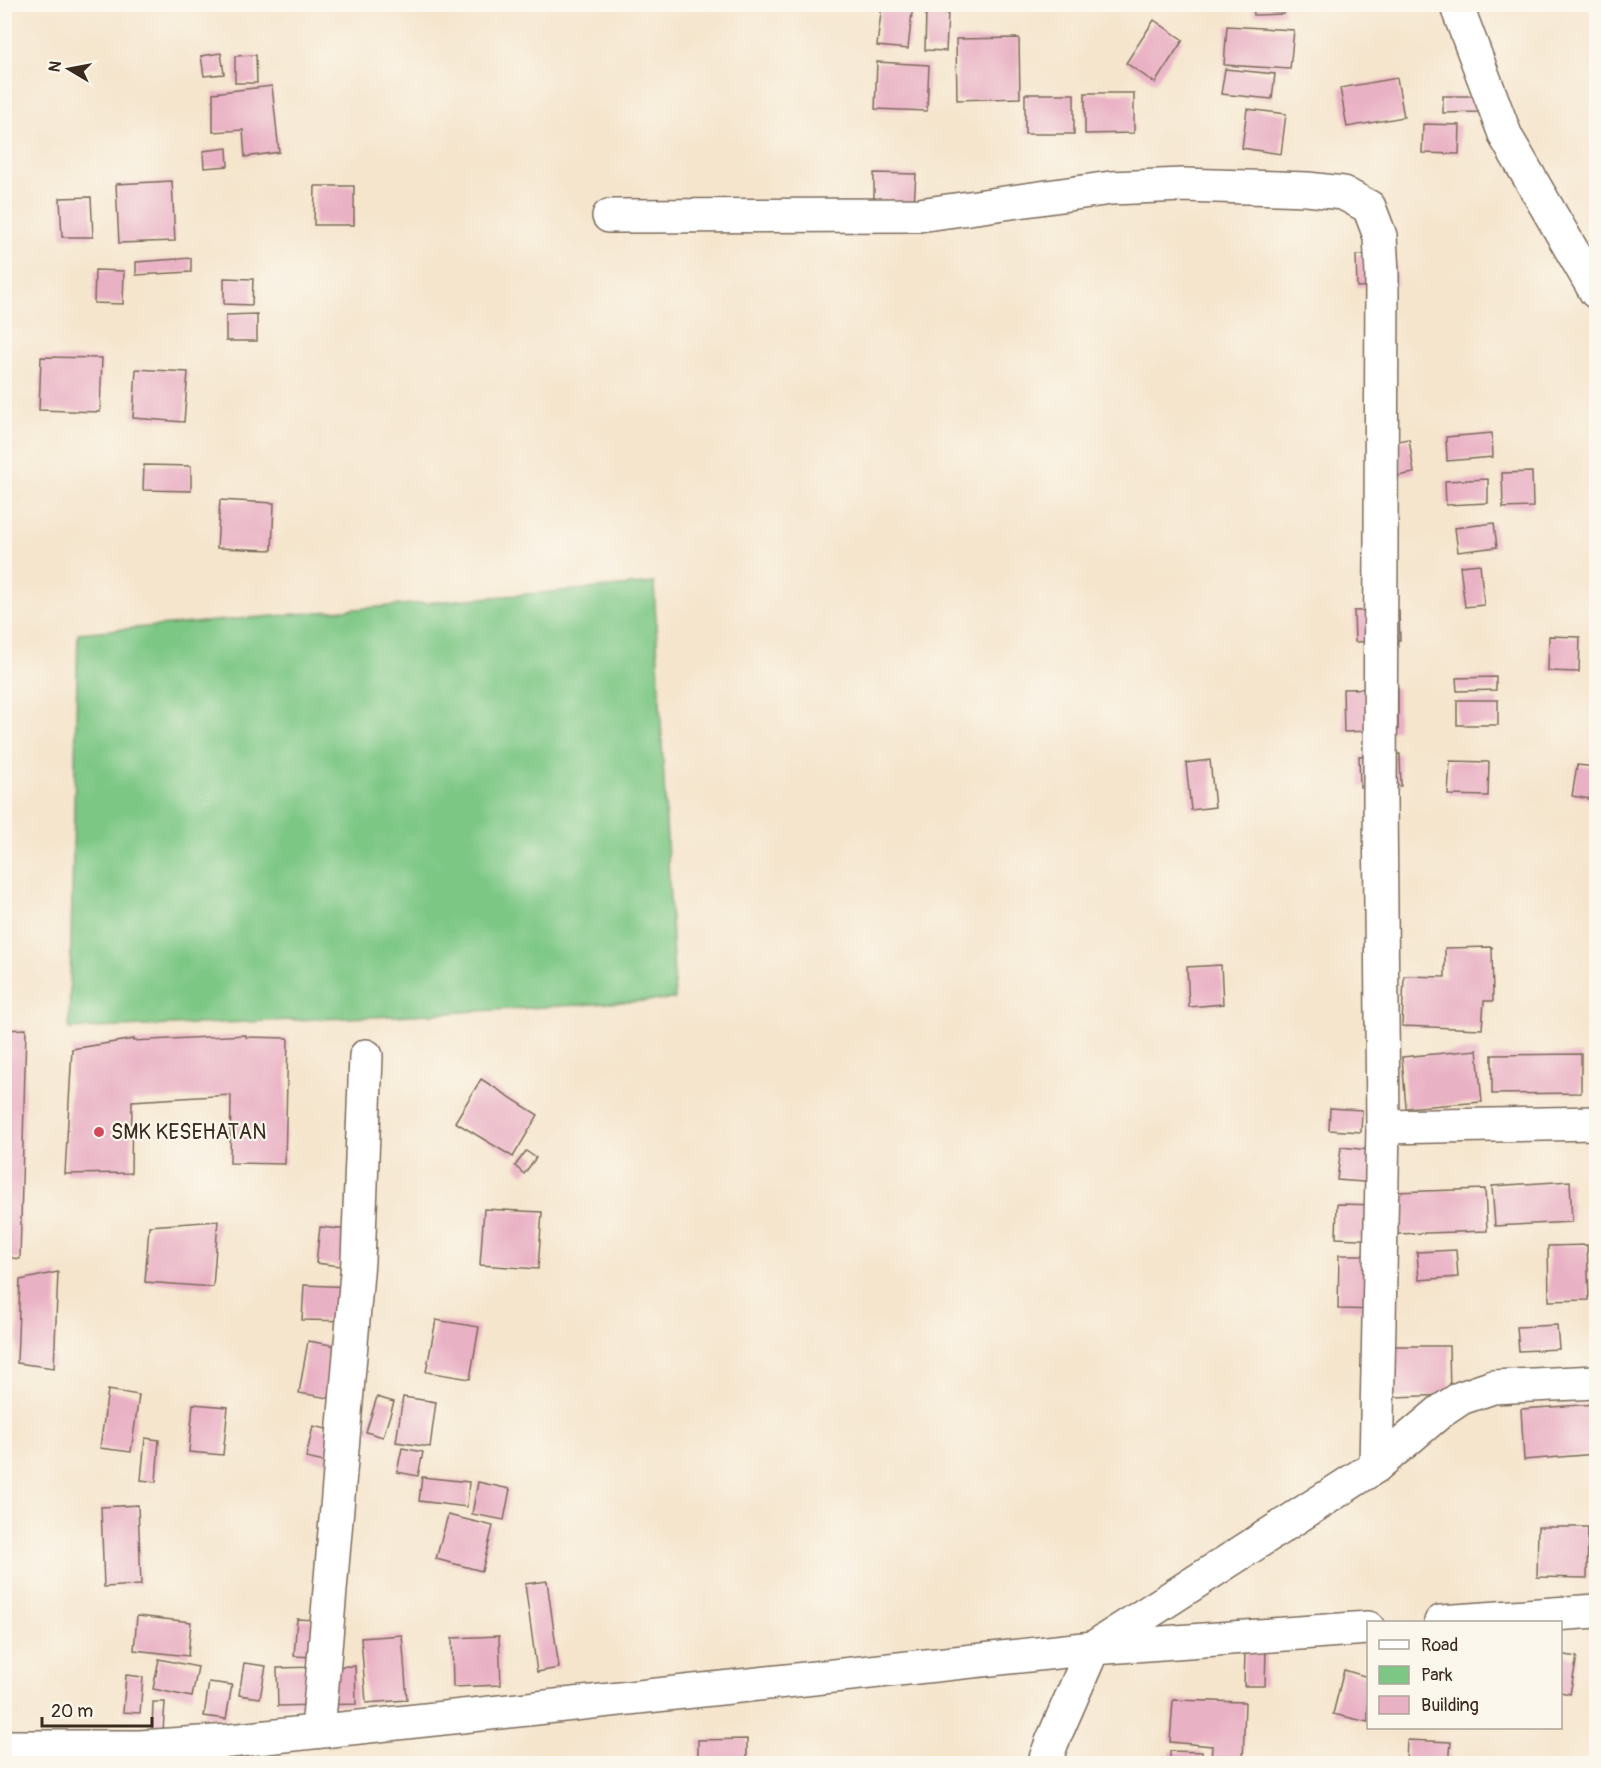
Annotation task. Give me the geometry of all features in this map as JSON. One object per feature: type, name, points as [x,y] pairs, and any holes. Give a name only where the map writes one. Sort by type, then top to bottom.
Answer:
[{"type":"street","points":[[1456,4],[1506,137],[1596,292]]},
{"type":"street","points":[[609,216],[919,215],[1111,188],[1183,185],[1307,189],[1342,193],[1370,207],[1380,236],[1382,274],[1380,798],[1383,1127],[1376,1466]]},
{"type":"street","points":[[318,1731],[358,1262],[366,1056]]},
{"type":"street","points":[[1383,1127],[1596,1123]]},
{"type":"street","points":[[1044,1764],[1093,1648],[1376,1466],[1461,1398],[1493,1387],[1596,1382]]},
{"type":"street","points":[[1467,1621],[1596,1611]]},
{"type":"street","points":[[4,1748],[140,1747],[231,1741],[1093,1648],[1367,1628]]},
{"type":"green space","points":[[654,583],[675,999],[396,1016],[69,1029],[78,633]]},
{"type":"building","points":[[882,4],[913,4],[908,49],[877,46]]},
{"type":"building","points":[[1253,4],[1283,4],[1284,14],[1254,15]]},
{"type":"building","points":[[926,12],[948,13],[946,51],[925,50]]},
{"type":"building","points":[[1154,20],[1183,40],[1155,83],[1126,63]]},
{"type":"building","points":[[1227,26],[1294,30],[1290,69],[1224,65]]},
{"type":"building","points":[[1019,38],[1020,98],[957,100],[956,39]]},
{"type":"building","points":[[221,53],[224,74],[204,76],[201,56]]},
{"type":"building","points":[[256,55],[257,83],[235,83],[235,56]]},
{"type":"building","points":[[877,62],[929,65],[927,111],[875,109]]},
{"type":"building","points":[[1225,69],[1275,74],[1272,99],[1221,94]]},
{"type":"building","points":[[1397,78],[1404,117],[1347,127],[1340,88]]},
{"type":"building","points":[[272,86],[279,152],[245,157],[243,130],[213,132],[213,93]]},
{"type":"building","points":[[1085,93],[1134,93],[1134,133],[1085,134]]},
{"type":"building","points":[[1025,94],[1074,94],[1074,134],[1025,134]]},
{"type":"building","points":[[1443,96],[1479,96],[1480,112],[1443,113]]},
{"type":"building","points":[[1247,109],[1286,114],[1281,154],[1242,148]]},
{"type":"building","points":[[1423,124],[1460,125],[1459,154],[1422,153]]},
{"type":"building","points":[[227,148],[228,166],[204,168],[203,151]]},
{"type":"building","points":[[874,173],[916,174],[914,205],[874,204]]},
{"type":"building","points":[[172,181],[175,241],[119,243],[116,184]]},
{"type":"building","points":[[315,186],[354,186],[354,225],[314,225]]},
{"type":"building","points":[[91,197],[93,237],[62,237],[60,198]]},
{"type":"building","points":[[1395,253],[1397,285],[1357,287],[1356,255]]},
{"type":"building","points":[[191,258],[191,272],[136,275],[136,262]]},
{"type":"building","points":[[95,270],[124,271],[123,304],[94,303]]},
{"type":"building","points":[[224,278],[253,279],[252,305],[224,304]]},
{"type":"building","points":[[257,314],[257,341],[226,341],[226,315]]},
{"type":"building","points":[[41,357],[102,358],[100,412],[39,410]]},
{"type":"building","points":[[136,369],[188,372],[184,422],[133,418]]},
{"type":"building","points":[[1492,433],[1493,457],[1447,461],[1446,437]]},
{"type":"building","points":[[1409,439],[1414,473],[1381,479],[1376,445]]},
{"type":"building","points":[[144,465],[191,466],[191,491],[143,490]]},
{"type":"building","points":[[1532,472],[1533,507],[1503,508],[1502,473]]},
{"type":"building","points":[[1488,479],[1488,503],[1446,505],[1445,481]]},
{"type":"building","points":[[220,500],[274,503],[272,550],[217,548]]},
{"type":"building","points":[[1494,523],[1497,547],[1458,552],[1455,528]]},
{"type":"building","points":[[1480,564],[1484,605],[1465,607],[1460,566]]},
{"type":"building","points":[[1399,610],[1400,640],[1355,642],[1354,611]]},
{"type":"building","points":[[1549,636],[1580,637],[1579,672],[1548,671]]},
{"type":"building","points":[[1496,677],[1496,690],[1457,691],[1456,678]]},
{"type":"building","points":[[1398,688],[1398,730],[1344,732],[1343,689]]},
{"type":"building","points":[[1457,700],[1498,700],[1498,725],[1457,725]]},
{"type":"building","points":[[1400,754],[1401,786],[1360,787],[1359,756]]},
{"type":"building","points":[[1210,760],[1215,807],[1191,810],[1186,763]]},
{"type":"building","points":[[1450,761],[1489,762],[1488,796],[1448,795]]},
{"type":"building","points":[[1577,765],[1596,767],[1596,800],[1572,796]]},
{"type":"building","points":[[1492,947],[1493,1001],[1484,1001],[1482,1029],[1402,1026],[1404,976],[1445,977],[1445,948]]},
{"type":"building","points":[[1221,965],[1223,1004],[1189,1007],[1187,967]]},
{"type":"building","points":[[26,1029],[20,1259],[4,1257],[4,1030]]},
{"type":"building","name":"SMK KESEHATAN","points":[[246,1035],[246,1037],[288,1038],[285,1164],[230,1163],[231,1095],[132,1101],[131,1173],[65,1174],[72,1049],[134,1039],[133,1041]]},
{"type":"building","points":[[1477,1050],[1482,1102],[1406,1108],[1402,1057]]},
{"type":"building","points":[[1581,1054],[1581,1093],[1492,1094],[1492,1055]]},
{"type":"building","points":[[481,1079],[538,1115],[513,1157],[455,1122]]},
{"type":"building","points":[[1330,1108],[1362,1110],[1361,1132],[1329,1130]]},
{"type":"building","points":[[1341,1147],[1379,1151],[1376,1183],[1337,1180]]},
{"type":"building","points":[[526,1151],[536,1158],[524,1174],[515,1166]]},
{"type":"building","points":[[1570,1181],[1572,1222],[1495,1226],[1492,1186]]},
{"type":"building","points":[[1485,1189],[1487,1231],[1396,1234],[1394,1192]]},
{"type":"building","points":[[1337,1204],[1381,1205],[1380,1240],[1336,1238]]},
{"type":"building","points":[[484,1209],[542,1212],[538,1269],[480,1265]]},
{"type":"building","points":[[218,1221],[213,1287],[145,1282],[149,1226]]},
{"type":"building","points":[[320,1227],[360,1231],[356,1268],[316,1263]]},
{"type":"building","points":[[1587,1245],[1589,1300],[1549,1301],[1548,1246]]},
{"type":"building","points":[[1456,1250],[1458,1277],[1419,1280],[1417,1252]]},
{"type":"building","points":[[1339,1255],[1383,1255],[1382,1310],[1338,1309]]},
{"type":"building","points":[[58,1272],[54,1368],[17,1363],[20,1280]]},
{"type":"building","points":[[304,1285],[353,1287],[352,1321],[302,1320]]},
{"type":"building","points":[[436,1320],[479,1327],[470,1379],[426,1372]]},
{"type":"building","points":[[1557,1325],[1559,1349],[1519,1351],[1517,1327]]},
{"type":"building","points":[[308,1341],[355,1349],[346,1401],[299,1393]]},
{"type":"building","points":[[1394,1346],[1449,1346],[1450,1395],[1394,1397]]},
{"type":"building","points":[[108,1390],[139,1395],[131,1452],[100,1448]]},
{"type":"building","points":[[377,1397],[394,1402],[383,1437],[366,1432]]},
{"type":"building","points":[[403,1397],[436,1402],[430,1447],[396,1442]]},
{"type":"building","points":[[193,1404],[228,1407],[223,1455],[189,1452]]},
{"type":"building","points":[[1596,1404],[1596,1454],[1524,1460],[1521,1409]]},
{"type":"building","points":[[313,1426],[349,1434],[342,1466],[306,1458]]},
{"type":"building","points":[[145,1438],[159,1440],[156,1482],[141,1480]]},
{"type":"building","points":[[402,1448],[423,1452],[418,1476],[397,1472]]},
{"type":"building","points":[[422,1477],[469,1482],[467,1507],[419,1501]]},
{"type":"building","points":[[478,1482],[510,1489],[504,1520],[472,1514]]},
{"type":"building","points":[[138,1505],[141,1585],[104,1587],[101,1507]]},
{"type":"building","points":[[448,1515],[493,1526],[482,1571],[436,1559]]},
{"type":"building","points":[[1538,1527],[1588,1527],[1587,1578],[1537,1577]]},
{"type":"building","points":[[547,1581],[559,1668],[537,1672],[525,1584]]},
{"type":"building","points":[[137,1616],[191,1622],[188,1656],[134,1650]]},
{"type":"building","points":[[297,1619],[337,1621],[335,1658],[294,1656]]},
{"type":"building","points":[[402,1635],[407,1700],[366,1703],[361,1638]]},
{"type":"building","points":[[499,1636],[501,1685],[453,1687],[452,1638]]},
{"type":"building","points":[[1245,1651],[1266,1651],[1265,1686],[1244,1686]]},
{"type":"building","points":[[1562,1654],[1577,1657],[1570,1694],[1562,1692]]},
{"type":"building","points":[[159,1659],[198,1667],[192,1697],[153,1689]]},
{"type":"building","points":[[244,1663],[266,1666],[260,1698],[239,1695]]},
{"type":"building","points":[[355,1666],[356,1704],[278,1706],[277,1668]]},
{"type":"building","points":[[1344,1670],[1367,1677],[1367,1722],[1333,1714]]},
{"type":"building","points":[[126,1675],[143,1677],[140,1713],[123,1712]]},
{"type":"building","points":[[209,1682],[232,1685],[226,1719],[204,1716]]},
{"type":"building","points":[[1173,1700],[1245,1702],[1243,1764],[1211,1764],[1212,1746],[1170,1742]]},
{"type":"building","points":[[153,1702],[165,1702],[163,1731],[152,1730]]},
{"type":"building","points":[[747,1739],[747,1764],[698,1764],[698,1740]]},
{"type":"building","points":[[1407,1740],[1451,1742],[1449,1764],[1406,1764]]},
{"type":"building","points":[[1170,1751],[1202,1752],[1202,1764],[1170,1764]]},
{"type":"place","name":"SMK KESEHATAN","points":[[99,1132]]}]
